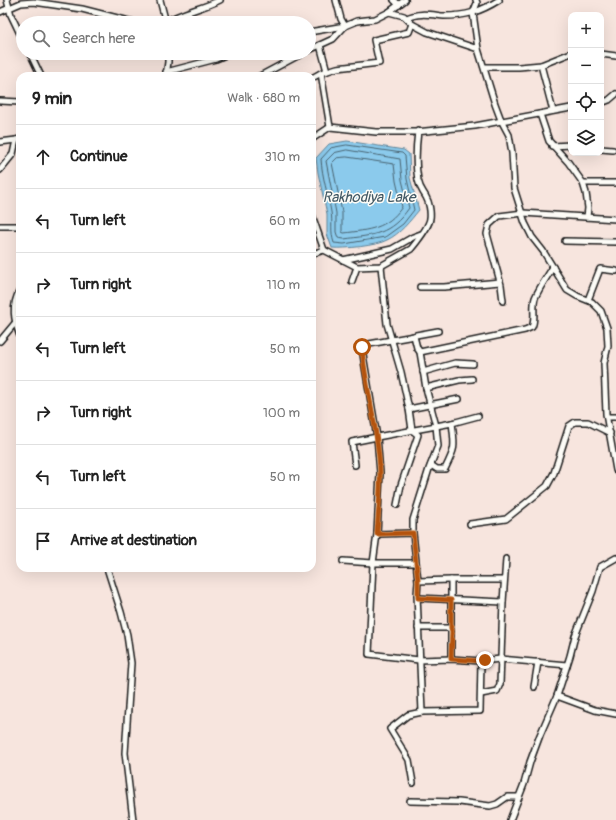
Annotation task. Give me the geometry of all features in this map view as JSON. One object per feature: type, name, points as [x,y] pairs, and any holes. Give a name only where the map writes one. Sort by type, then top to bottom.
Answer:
[{"type":"street","points":[[7,0],[8,8],[16,25]]},
{"type":"street","points":[[160,0],[164,16]]},
{"type":"street","points":[[179,16],[220,0]]},
{"type":"street","points":[[336,0],[341,19],[345,26]]},
{"type":"street","points":[[394,0],[399,5]]},
{"type":"street","points":[[316,31],[345,26],[358,21],[375,19],[389,12],[405,0]]},
{"type":"street","points":[[476,0],[477,4],[473,13],[478,49],[501,120],[509,135],[514,188],[517,202],[523,213],[525,223],[532,237],[543,250],[568,290],[577,296],[592,302],[601,311],[607,328],[608,346],[604,364],[607,417],[616,470]]},
{"type":"street","points":[[407,18],[410,16],[421,15],[445,16],[473,13],[499,0]]},
{"type":"street","points":[[0,12],[21,3],[34,2],[82,8],[111,16]]},
{"type":"street","points":[[389,12],[407,18],[412,24],[427,32],[478,49]]},
{"type":"street","points":[[316,76],[337,68],[379,63],[374,40],[409,32],[412,24]]},
{"type":"street","points":[[316,47],[333,39],[345,26]]},
{"type":"street","points":[[320,45],[330,128]]},
{"type":"street","points":[[485,67],[519,67],[541,65],[568,54]]},
{"type":"street","points":[[604,54],[616,56]]},
{"type":"street","points":[[33,60],[39,72]]},
{"type":"street","points":[[166,72],[168,60]]},
{"type":"street","points":[[173,72],[213,60]]},
{"type":"street","points":[[267,72],[290,60]]},
{"type":"street","points":[[541,65],[552,111]]},
{"type":"street","points":[[604,102],[616,94]]},
{"type":"street","points":[[0,101],[16,102]]},
{"type":"street","points":[[316,137],[330,128],[376,132],[418,131],[475,126],[568,108]]},
{"type":"street","points":[[540,114],[552,146],[568,162],[583,183],[588,208],[586,217]]},
{"type":"street","points":[[316,227],[324,250],[357,267],[381,266],[411,249],[430,219],[430,210],[426,197],[421,190],[418,180],[416,148],[418,131]]},
{"type":"street","points":[[0,142],[16,140]]},
{"type":"street","points":[[552,146],[568,145]]},
{"type":"street","points":[[0,170],[13,154],[16,146]]},
{"type":"street","points":[[604,148],[613,150]]},
{"type":"street","points":[[583,183],[616,183]]},
{"type":"street","points":[[503,301],[500,282],[487,234],[489,225],[499,216],[523,213],[616,220]]},
{"type":"street","points":[[0,226],[16,226]]},
{"type":"street","points":[[343,260],[392,249],[421,234]]},
{"type":"street","points":[[565,242],[616,242]]},
{"type":"street","points":[[316,253],[324,250]]},
{"type":"street","points":[[381,266],[387,324],[401,372],[412,430],[418,435],[401,485],[397,505]]},
{"type":"street","points":[[352,281],[357,267]]},
{"type":"street","points":[[420,352],[525,330],[532,327],[535,298],[553,267]]},
{"type":"street","points":[[588,300],[600,269],[616,271]]},
{"type":"street","points":[[420,287],[444,287],[500,282]]},
{"type":"street","points":[[0,341],[15,323],[14,306],[16,297]]},
{"type":"street","points":[[438,331],[369,344],[362,347],[377,437],[380,473],[377,534],[373,564],[369,654],[419,660],[451,659],[481,661],[501,659],[568,665]]},
{"type":"street","points":[[414,336],[417,348],[420,352],[426,388],[436,426],[438,446],[413,520],[418,581],[418,628],[422,712]]},
{"type":"street","points":[[424,372],[455,363],[473,364]]},
{"type":"street","points":[[426,388],[458,380],[472,379]]},
{"type":"street","points":[[409,409],[459,399]]},
{"type":"street","points":[[355,466],[352,442],[452,423],[478,416]]},
{"type":"street","points":[[607,417],[616,418]]},
{"type":"street","points":[[470,524],[506,519],[547,486],[554,473],[569,426],[575,422],[588,422],[610,433]]},
{"type":"street","points":[[432,465],[437,469],[445,469],[453,453],[455,445],[452,423]]},
{"type":"street","points":[[377,534],[413,533]]},
{"type":"street","points":[[510,820],[540,735],[557,696],[568,665],[575,636],[593,591],[600,567],[616,558]]},
{"type":"street","points":[[480,694],[494,693],[499,689],[506,559]]},
{"type":"street","points":[[343,561],[373,564],[416,563]]},
{"type":"street","points":[[108,572],[127,635],[131,663],[125,753],[133,820]]},
{"type":"street","points":[[451,580],[451,659]]},
{"type":"street","points":[[418,581],[504,580]]},
{"type":"street","points":[[418,598],[503,602]]},
{"type":"street","points":[[418,628],[451,628]]},
{"type":"street","points":[[413,783],[410,760],[390,729],[408,715],[422,712],[480,711],[481,661]]},
{"type":"street","points":[[534,687],[538,662]]},
{"type":"street","points":[[557,696],[595,710],[616,714]]},
{"type":"street","points":[[410,801],[459,802],[490,806],[497,804],[507,797],[519,797]]},
{"type":"water","name":"Rakhodiya Lake","points":[[347,141],[404,150],[409,154],[410,178],[419,210],[400,231],[387,240],[360,247],[332,248],[327,234],[327,214],[316,158],[329,144]]},
{"type":"route","points":[[362,347],[377,437],[380,473],[377,534],[413,533],[418,581],[418,598],[451,600],[451,659],[485,660]]}]
